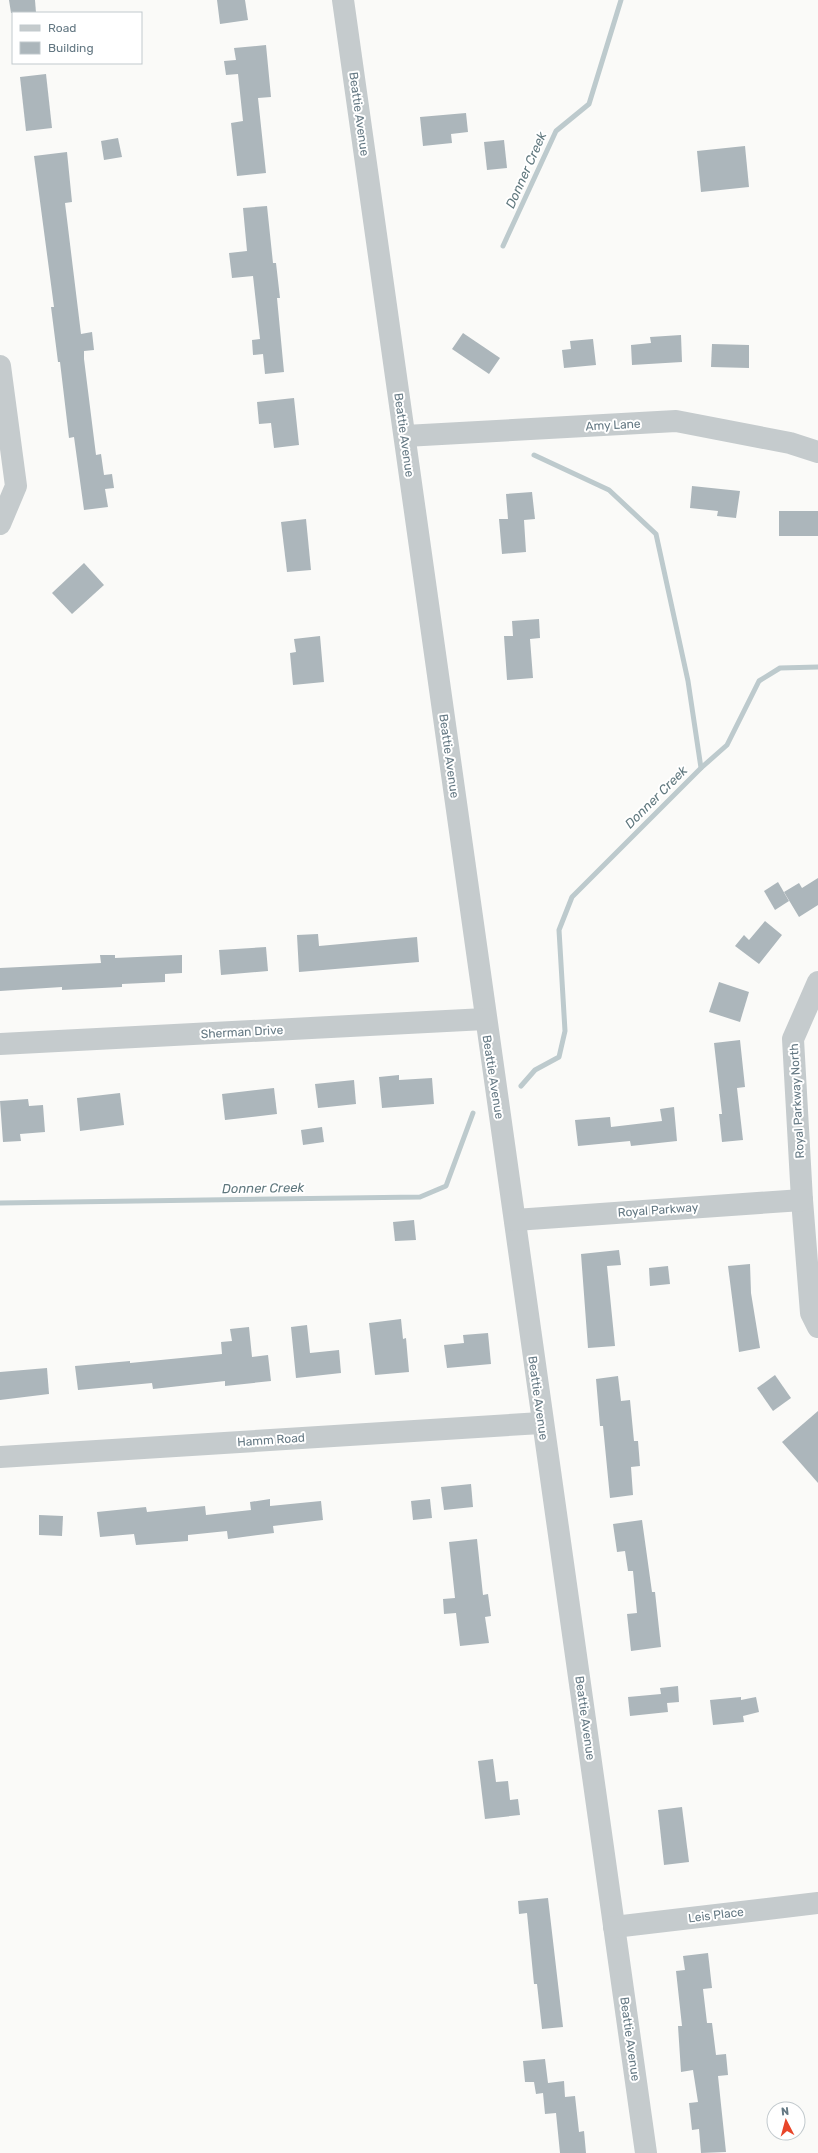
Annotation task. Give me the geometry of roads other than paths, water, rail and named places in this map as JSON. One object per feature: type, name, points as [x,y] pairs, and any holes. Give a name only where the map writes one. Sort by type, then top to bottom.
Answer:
[{"type":"street","name":"Beattie Avenue","points":[[342,0],[405,436],[484,1019],[515,1220],[541,1423],[646,2153]]},
{"type":"street","points":[[0,366],[16,486],[0,524]]},
{"type":"street","name":"Amy Lane","points":[[405,436],[676,421],[790,443],[818,452]]},
{"type":"street","name":"Royal Parkway North","points":[[818,982],[793,1039],[802,1200],[811,1313],[818,1326]]},
{"type":"street","name":"Sherman Drive","points":[[0,1044],[484,1019]]},
{"type":"street","name":"Royal Parkway","points":[[515,1220],[802,1200]]},
{"type":"street","name":"Hamm Road","points":[[0,1457],[541,1423]]},
{"type":"street","name":"Leis Place","points":[[614,1927],[818,1902]]},
{"type":"waterway","name":"Donner Creek","points":[[503,246],[556,131],[589,104],[621,0]]},
{"type":"waterway","name":"Donner Creek","points":[[521,1086],[535,1070],[559,1057],[565,1031],[559,930],[572,897],[701,768],[688,681],[656,534],[609,490],[534,455]]},
{"type":"waterway","points":[[701,768],[727,745],[759,681],[780,668],[818,667]]},
{"type":"waterway","name":"Donner Creek","points":[[0,1203],[420,1197],[446,1186],[473,1113]]}]
